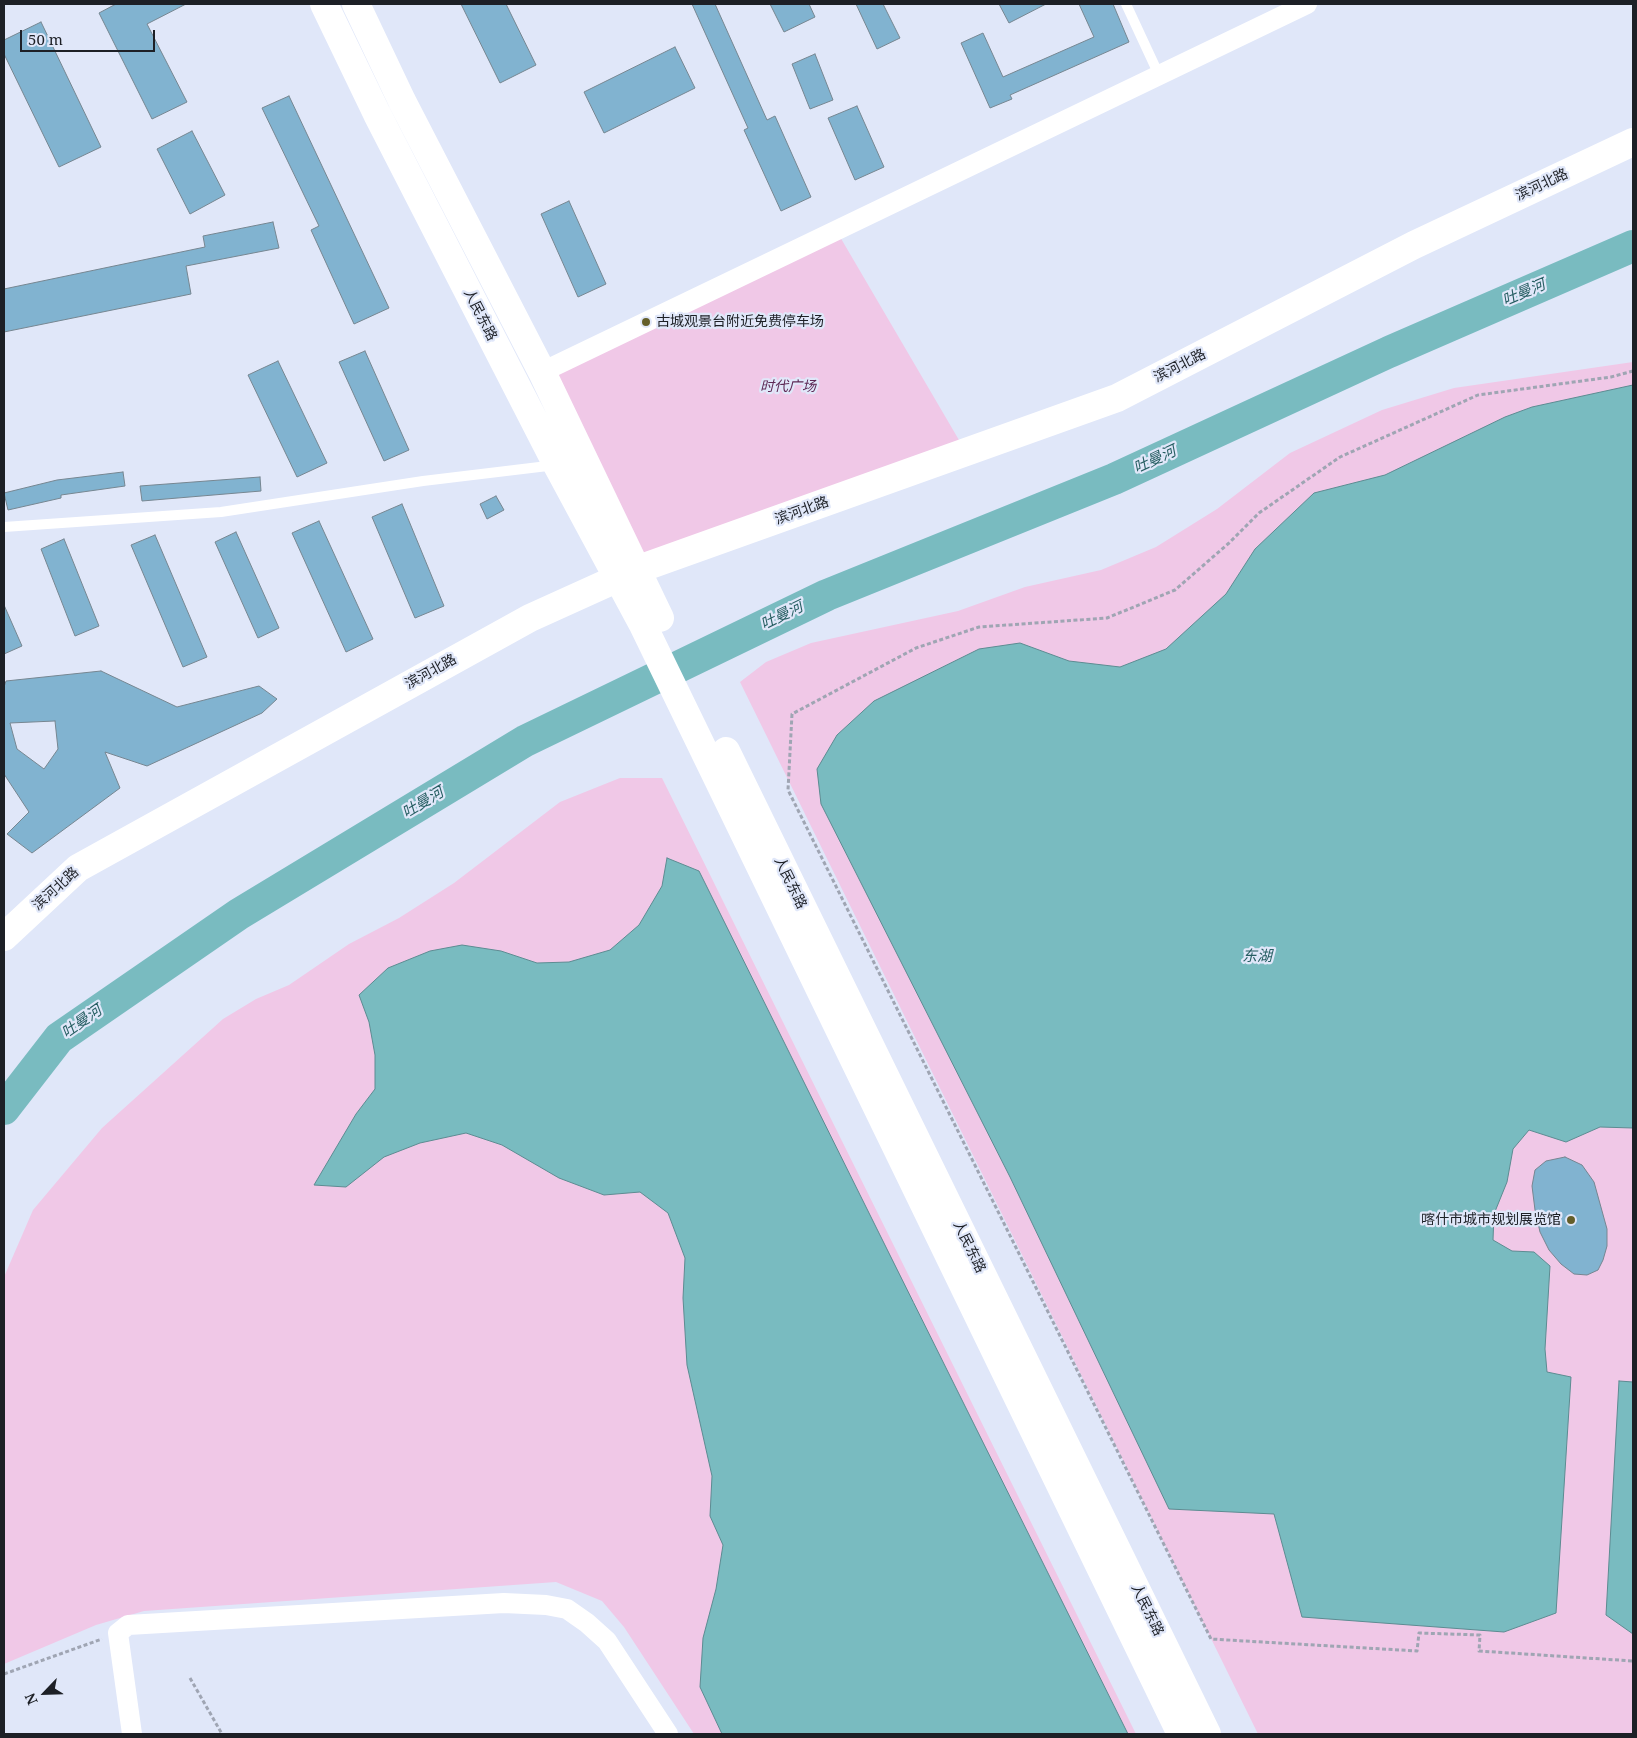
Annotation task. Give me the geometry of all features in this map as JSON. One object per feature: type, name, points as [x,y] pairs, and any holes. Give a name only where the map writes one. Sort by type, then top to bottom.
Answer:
[{"type":"main road","name":"人民东路","points":[[324,4],[377,114],[557,465],[627,574]]},
{"type":"main road","name":"人民东路","points":[[356,4],[402,101],[542,372],[627,574],[1207,1734]]},
{"type":"main road","name":"滨河北路","points":[[4,937],[78,868],[530,618],[627,574],[1117,398],[1414,245],[1633,142]]},
{"type":"main road","name":"人民东路","points":[[722,765],[1180,1734]]},
{"type":"street","points":[[542,372],[1307,4]]},
{"type":"street","points":[[132,1734],[118,1633],[128,1625],[504,1603],[546,1605],[567,1609],[587,1623],[607,1641],[668,1734]]},
{"type":"lane","points":[[1126,4],[1159,75]]},
{"type":"lane","points":[[4,527],[221,512],[423,481],[557,465]]},
{"type":"path","points":[[1633,371],[1611,378],[1478,395],[1340,457],[1258,513],[1229,543],[1175,590],[1107,618],[979,627],[916,648],[792,714],[788,790],[1211,1639],[1417,1650],[1419,1633],[1480,1635],[1479,1651],[1633,1661]]},
{"type":"path","points":[[4,1674],[118,1633]]},
{"type":"path","points":[[190,1678],[222,1734]]},
{"type":"green space","name":"时代广场","points":[[836,230],[966,452],[636,570],[542,372]]},
{"type":"green space","name":"东湖","points":[[1633,362],[1633,1734],[1258,1734],[740,682],[766,662],[811,643],[958,611],[1025,587],[1101,570],[1156,547],[1217,509],[1290,453],[1382,410],[1454,388]]},
{"type":"green space","points":[[620,778],[662,778],[1136,1734],[694,1734],[624,1627],[602,1601],[556,1582],[144,1611],[96,1625],[4,1664],[4,1277],[33,1210],[102,1128],[223,1019],[256,999],[289,985],[349,944],[399,918],[454,883],[560,802]]},
{"type":"water","name":"东湖","points":[[1633,385],[1633,1128],[1600,1127],[1566,1142],[1529,1130],[1513,1149],[1507,1182],[1494,1214],[1493,1240],[1512,1251],[1534,1252],[1550,1266],[1545,1349],[1547,1372],[1571,1377],[1556,1613],[1504,1632],[1302,1617],[1274,1514],[1169,1509],[1010,1177],[821,804],[817,769],[837,735],[874,701],[979,649],[1020,643],[1069,661],[1120,667],[1166,649],[1226,594],[1255,549],[1314,493],[1385,475],[1505,417],[1532,407]]},
{"type":"water","points":[[667,858],[699,871],[1128,1734],[722,1734],[700,1687],[703,1638],[716,1589],[723,1545],[710,1516],[712,1476],[687,1365],[683,1298],[685,1258],[668,1213],[640,1192],[604,1195],[559,1178],[502,1145],[466,1133],[420,1143],[384,1157],[346,1187],[314,1185],[356,1114],[375,1089],[375,1055],[369,1022],[359,995],[388,968],[430,951],[462,945],[501,951],[537,963],[569,962],[610,950],[639,925],[662,886]]},
{"type":"water","points":[[1619,1381],[1633,1382],[1633,1634],[1606,1615]]},
{"type":"building","points":[[116,4],[186,4],[147,24],[187,102],[152,119],[99,13]]},
{"type":"building","points":[[461,4],[506,4],[536,65],[500,83]]},
{"type":"building","points":[[692,4],[715,4],[767,120],[775,116],[811,197],[781,211],[744,130],[748,128]]},
{"type":"building","points":[[770,4],[809,4],[815,17],[784,32]]},
{"type":"building","points":[[856,4],[883,4],[900,38],[877,49]]},
{"type":"building","points":[[999,4],[1046,4],[1009,23]]},
{"type":"building","points":[[1079,4],[1113,4],[1129,42],[1010,95],[1012,99],[990,108],[961,43],[983,33],[1003,77],[1094,37]]},
{"type":"building","points":[[41,22],[101,147],[59,167],[4,54],[4,40]]},
{"type":"building","points":[[675,47],[695,88],[604,133],[584,92]]},
{"type":"building","points":[[815,54],[833,100],[810,109],[792,64]]},
{"type":"building","points":[[289,96],[389,308],[354,324],[311,230],[319,226],[262,108]]},
{"type":"building","points":[[857,106],[884,167],[855,180],[828,118]]},
{"type":"building","points":[[192,131],[225,195],[190,214],[157,149]]},
{"type":"building","points":[[569,201],[606,284],[578,297],[541,214]]},
{"type":"building","points":[[273,222],[279,248],[186,266],[191,294],[4,332],[4,289],[205,247],[203,236]]},
{"type":"building","points":[[365,351],[409,450],[384,461],[339,362]]},
{"type":"building","points":[[278,361],[327,463],[297,477],[248,375]]},
{"type":"building","points":[[123,472],[125,486],[61,495],[61,498],[8,510],[4,493],[57,480]]},
{"type":"building","points":[[260,477],[261,491],[142,501],[140,486]]},
{"type":"building","points":[[496,496],[504,510],[487,519],[480,504]]},
{"type":"building","points":[[402,504],[444,606],[415,618],[372,517]]},
{"type":"building","points":[[319,521],[373,639],[346,652],[292,533]]},
{"type":"building","points":[[236,532],[279,628],[258,638],[215,542]]},
{"type":"building","points":[[155,535],[207,657],[183,667],[131,545]]},
{"type":"building","points":[[64,539],[99,626],[75,636],[41,549]]},
{"type":"building","points":[[4,605],[22,646],[4,654]]},
{"type":"building","points":[[101,671],[177,707],[259,686],[277,699],[262,713],[147,766],[105,752],[120,788],[32,853],[7,834],[29,812],[4,774],[4,687],[6,681]],"holes":[[[55,721],[58,749],[44,769],[17,749],[10,723]]]},
{"type":"building","name":"喀什市城市规划展览馆","points":[[1565,1157],[1582,1165],[1594,1182],[1607,1229],[1607,1246],[1603,1260],[1598,1270],[1587,1275],[1574,1274],[1561,1264],[1549,1250],[1540,1232],[1535,1210],[1532,1186],[1535,1170],[1546,1161]]},
{"type":"waterway","name":"吐曼河","points":[[4,1109],[59,1038],[239,914],[525,741],[827,595],[1114,479],[1389,352],[1633,246]]},
{"type":"place","name":"古城观景台附近免费停车场","points":[[646,322]]},
{"type":"place","name":"喀什市城市规划展览馆","points":[[1571,1220]]}]
